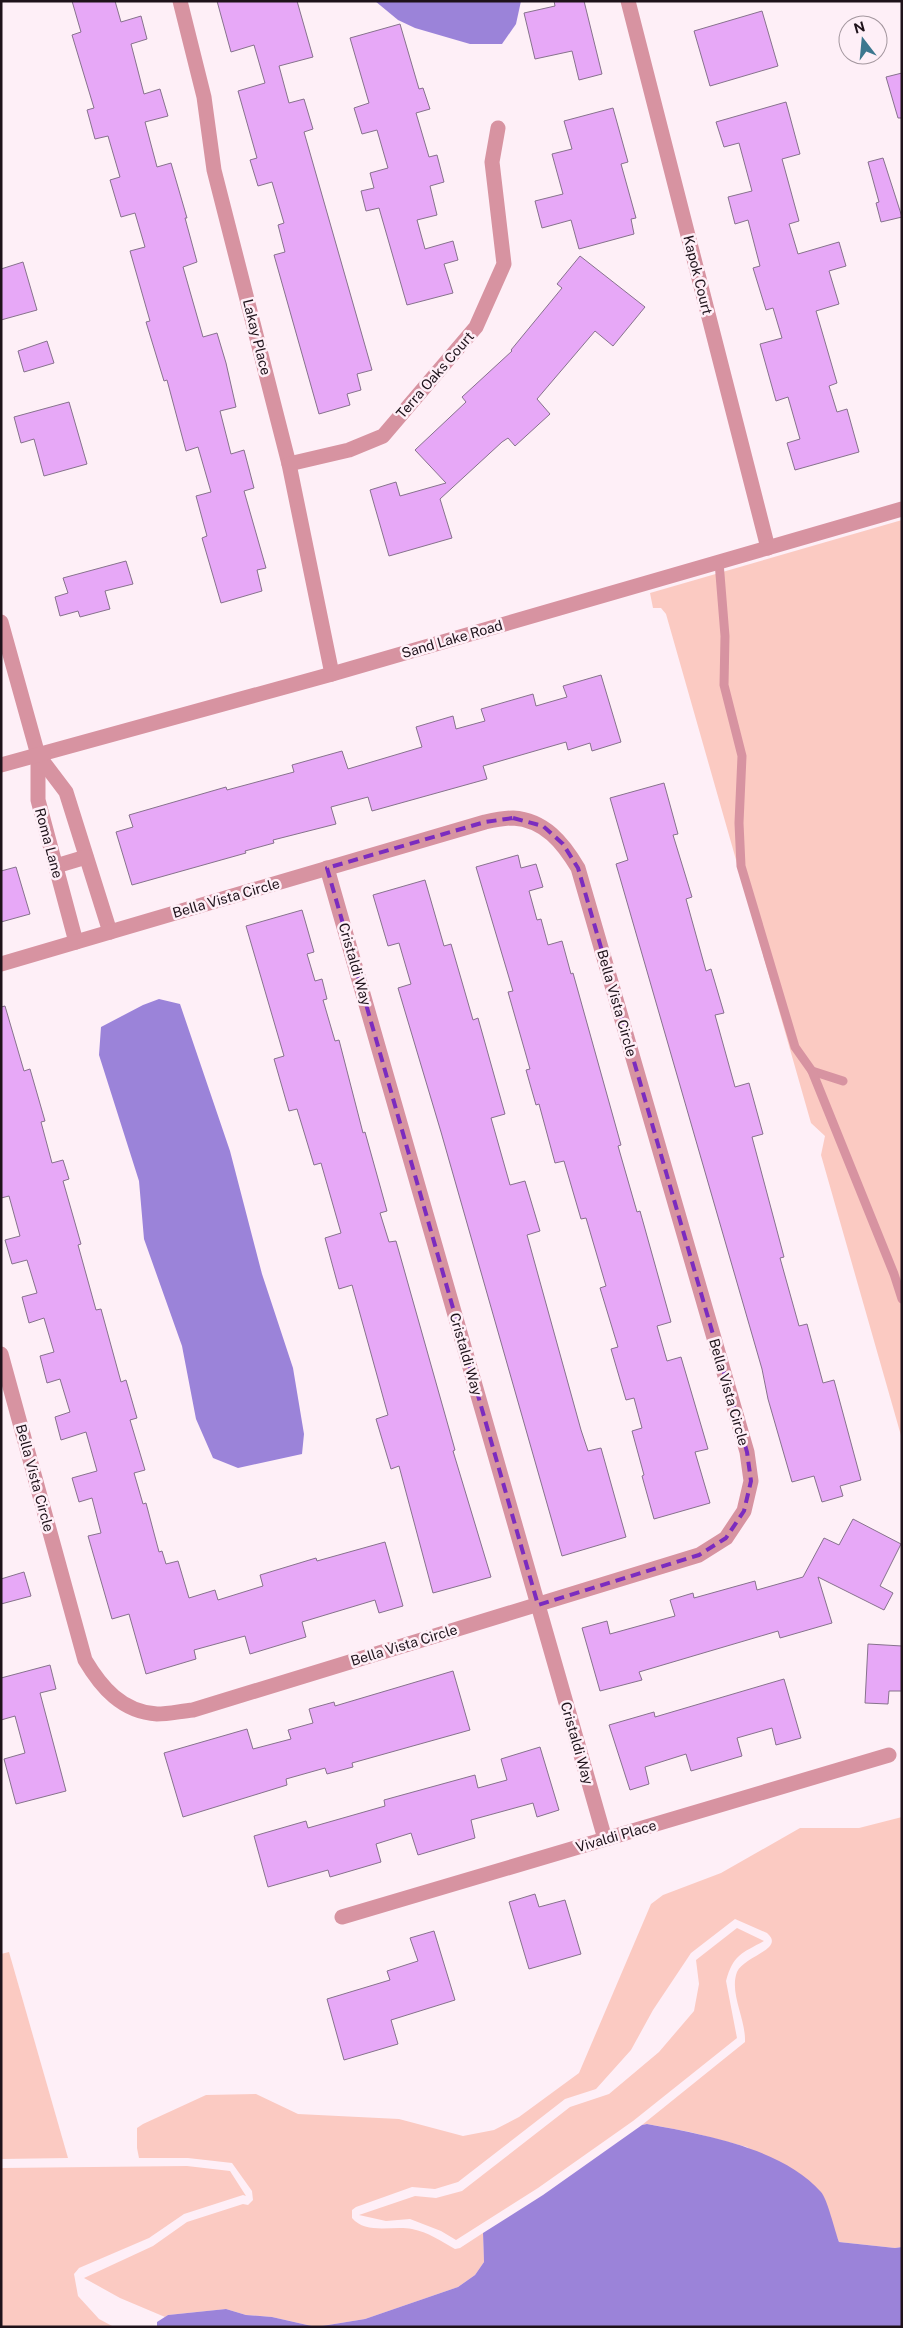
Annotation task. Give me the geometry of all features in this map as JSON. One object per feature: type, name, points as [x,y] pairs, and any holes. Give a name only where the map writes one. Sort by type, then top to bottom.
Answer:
[{"type":"street","name":"Lakay Place","points":[[180,1],[204,98],[214,170],[289,464],[332,674]]},
{"type":"street","name":"Kapok Court","points":[[628,1],[768,548]]},
{"type":"street","name":"Terra Oaks Court","points":[[289,464],[349,450],[383,436],[476,327],[504,264],[492,162],[498,128]]},
{"type":"street","name":"Sand Lake Road","points":[[1,765],[332,674],[902,509]]},
{"type":"street","points":[[1,622],[38,755],[66,792],[110,932]]},
{"type":"street","name":"Roma Lane","points":[[38,755],[38,800],[76,942]]},
{"type":"street","name":"Bella Vista Circle","points":[[1,964],[485,822],[513,818],[543,826],[564,844],[578,868],[747,1452],[751,1481],[744,1511],[726,1538],[699,1555],[193,1710],[156,1714],[126,1706],[100,1685],[85,1660],[1,1354]]},
{"type":"street","points":[[56,866],[86,857]]},
{"type":"street","name":"Cristaldi Way","points":[[327,868],[604,1839]]},
{"type":"street","name":"Vivaldi Place","points":[[342,1917],[889,1755]]},
{"type":"lane","points":[[719,562],[725,636],[724,685],[742,756],[739,823],[741,866],[795,1048],[812,1071],[894,1274],[902,1299]]},
{"type":"lane","points":[[812,1071],[843,1081]]},
{"type":"highlighted area","points":[[513,818],[543,826],[563,844],[578,868],[747,1452],[751,1481],[744,1511],[726,1538],[699,1555],[538,1605],[327,868],[485,822]]},
{"type":"shaded area","points":[[375,1],[521,1],[516,24],[502,44],[470,44],[415,28],[398,20]]},
{"type":"shaded area","points":[[902,520],[902,1439],[821,1155],[825,1136],[811,1123],[666,614],[661,608],[653,608],[650,593]]},
{"type":"shaded area","points":[[159,999],[180,1004],[230,1151],[262,1274],[293,1368],[304,1434],[302,1454],[238,1468],[213,1458],[196,1419],[182,1346],[144,1239],[139,1181],[99,1055],[101,1027],[143,1005]]},
{"type":"shaded area","points":[[902,1817],[902,2247],[895,2248],[839,2242],[831,2223],[747,2147],[690,2132],[647,2124],[642,2125],[745,2042],[745,2033],[735,1989],[737,1972],[747,1961],[768,1948],[771,1944],[771,1939],[767,1933],[735,1919],[691,1953],[653,2010],[631,2050],[596,2089],[565,2099],[458,2182],[435,2189],[412,2187],[352,2210],[352,2218],[365,2226],[418,2230],[455,2249],[460,2248],[483,2233],[484,2262],[475,2275],[458,2287],[365,2319],[316,2327],[272,2317],[246,2315],[226,2309],[168,2315],[165,2317],[120,2298],[84,2278],[153,2246],[187,2222],[243,2204],[248,2205],[253,2200],[252,2191],[232,2163],[188,2158],[139,2158],[137,2128],[143,2124],[206,2095],[256,2094],[298,2114],[399,2119],[463,2136],[494,2130],[519,2117],[579,2073],[651,1904],[663,1895],[721,1873],[800,1828],[859,1828]]},
{"type":"shaded area","points":[[737,1928],[764,1941],[735,1960],[726,1981],[737,2038],[633,2121],[538,2188],[456,2240],[441,2231],[410,2219],[386,2221],[359,2215],[415,2196],[436,2198],[462,2191],[570,2107],[609,2094],[659,2052],[694,2011],[699,1984],[696,1960]]},
{"type":"shaded area","points":[[9,1952],[68,2158],[1,2159],[1,1954]]},
{"type":"shaded area","points":[[647,2124],[716,2138],[740,2145],[785,2164],[805,2177],[821,2192],[839,2242],[895,2248],[902,2247],[902,2327],[316,2327],[365,2319],[458,2287],[475,2275],[484,2262],[483,2233],[543,2195],[642,2125]]},
{"type":"shaded area","points":[[187,2166],[230,2171],[246,2196],[243,2195],[184,2214],[149,2238],[79,2268],[74,2274],[78,2296],[99,2319],[114,2327],[1,2327],[1,2168]]},
{"type":"shaded area","points":[[226,2309],[246,2315],[272,2317],[316,2327],[157,2327],[157,2322],[168,2315]]},
{"type":"building","points":[[72,1],[115,1],[121,22],[141,16],[147,39],[131,44],[144,94],[160,89],[168,116],[145,122],[157,167],[171,163],[187,218],[185,218],[197,262],[183,267],[203,337],[217,333],[226,363],[236,407],[220,411],[231,454],[244,450],[254,488],[244,491],[266,568],[257,570],[262,591],[221,603],[202,538],[207,536],[196,496],[211,492],[198,447],[186,451],[167,380],[164,381],[146,322],[150,321],[130,251],[145,247],[135,213],[121,217],[110,180],[120,177],[108,136],[95,139],[87,110],[94,108],[72,35],[81,32]]},
{"type":"building","points":[[217,1],[297,1],[313,57],[279,66],[289,103],[304,99],[313,129],[304,132],[372,370],[357,374],[361,390],[347,394],[350,405],[319,414],[274,255],[285,252],[278,225],[284,223],[272,182],[258,186],[250,160],[257,158],[238,91],[265,83],[254,45],[231,52]]},
{"type":"building","points":[[554,1],[584,1],[602,74],[579,80],[572,51],[535,59],[524,13],[555,6]]},
{"type":"building","points":[[762,11],[778,66],[710,86],[694,31]]},
{"type":"building","points":[[400,24],[419,89],[423,88],[430,109],[416,113],[429,157],[437,155],[444,182],[430,186],[437,215],[417,220],[425,249],[453,241],[458,260],[444,264],[453,293],[407,305],[379,208],[366,211],[361,191],[374,188],[370,173],[388,168],[377,130],[362,134],[354,108],[369,103],[350,38]]},
{"type":"building","points":[[902,73],[902,118],[898,118],[886,77]]},
{"type":"building","points":[[786,102],[800,154],[782,159],[799,221],[789,224],[798,254],[839,242],[846,266],[829,271],[839,304],[816,311],[837,383],[829,386],[837,412],[847,409],[859,452],[795,470],[787,443],[800,439],[788,397],[776,401],[760,344],[782,338],[773,308],[766,310],[753,268],[760,266],[748,220],[735,224],[728,197],[752,191],[739,143],[724,147],[716,122]]},
{"type":"building","points":[[613,108],[628,162],[621,164],[636,218],[631,219],[634,234],[579,249],[571,220],[542,228],[535,201],[563,194],[552,154],[572,149],[564,121]]},
{"type":"building","points":[[883,158],[902,217],[881,222],[876,203],[879,202],[868,162]]},
{"type":"building","points":[[580,256],[645,307],[613,346],[595,331],[537,399],[550,414],[515,446],[508,438],[502,442],[440,499],[452,538],[389,556],[370,490],[396,482],[400,496],[446,483],[415,450],[466,402],[462,397],[512,351],[562,288],[557,284]]},
{"type":"building","points":[[23,262],[37,310],[1,320],[1,269]]},
{"type":"building","points":[[47,341],[54,363],[24,372],[18,351]]},
{"type":"building","points":[[69,402],[87,464],[44,476],[34,439],[21,443],[14,417]]},
{"type":"building","points":[[126,561],[133,584],[105,591],[110,609],[80,617],[78,611],[60,616],[55,597],[68,593],[63,578]]},
{"type":"building","points":[[601,675],[621,742],[592,751],[590,743],[568,750],[566,742],[483,766],[487,779],[372,811],[368,797],[331,807],[336,824],[273,840],[274,843],[245,851],[246,853],[132,885],[116,832],[133,827],[129,815],[226,787],[227,790],[294,772],[292,765],[342,751],[348,769],[422,747],[416,727],[453,716],[456,729],[485,721],[481,709],[533,694],[536,706],[567,697],[563,686]]},
{"type":"building","points":[[664,783],[678,834],[673,835],[692,897],[686,899],[706,971],[711,969],[724,1013],[715,1015],[735,1087],[749,1083],[763,1134],[752,1137],[784,1257],[780,1258],[799,1326],[807,1324],[823,1383],[834,1380],[861,1480],[840,1486],[843,1496],[822,1502],[814,1476],[792,1482],[768,1399],[762,1369],[616,864],[628,860],[610,798]]},
{"type":"building","points":[[518,855],[521,868],[536,864],[543,887],[529,891],[537,920],[541,919],[548,945],[562,941],[571,974],[573,973],[621,1145],[618,1146],[637,1212],[640,1211],[671,1322],[657,1326],[667,1361],[681,1357],[708,1449],[695,1452],[710,1503],[654,1519],[632,1431],[642,1428],[634,1398],[626,1400],[611,1349],[618,1347],[600,1288],[606,1286],[586,1218],[581,1219],[564,1161],[555,1163],[539,1104],[536,1105],[526,1070],[530,1069],[508,992],[513,991],[476,867]]},
{"type":"building","points":[[16,867],[30,914],[1,922],[1,871]]},
{"type":"building","points":[[425,880],[444,946],[451,944],[473,1020],[478,1018],[505,1114],[491,1118],[510,1185],[525,1181],[540,1231],[527,1235],[581,1430],[588,1451],[601,1448],[626,1537],[562,1556],[398,988],[411,984],[399,943],[388,946],[373,895]]},
{"type":"building","points":[[302,910],[314,952],[307,954],[315,981],[322,979],[327,999],[323,1000],[335,1041],[339,1040],[363,1133],[365,1132],[387,1211],[380,1213],[389,1242],[396,1241],[455,1450],[453,1451],[491,1577],[433,1593],[399,1466],[391,1469],[376,1419],[388,1415],[352,1285],[339,1289],[325,1238],[341,1233],[321,1163],[314,1165],[297,1109],[289,1111],[274,1059],[284,1056],[246,926]]},
{"type":"building","points":[[5,1006],[24,1071],[30,1069],[45,1121],[41,1122],[52,1163],[63,1160],[69,1179],[63,1181],[81,1244],[78,1245],[96,1310],[101,1309],[121,1382],[126,1380],[137,1418],[130,1420],[145,1470],[134,1473],[143,1504],[146,1503],[159,1552],[162,1551],[166,1564],[178,1561],[189,1598],[215,1590],[218,1600],[263,1586],[260,1575],[316,1558],[317,1561],[385,1542],[403,1606],[379,1613],[375,1600],[302,1622],[306,1637],[250,1654],[245,1636],[194,1650],[196,1659],[146,1674],[129,1614],[112,1619],[88,1536],[101,1533],[92,1498],[79,1502],[72,1478],[97,1471],[86,1432],[61,1440],[55,1417],[70,1412],[60,1379],[47,1383],[40,1356],[54,1352],[44,1318],[29,1323],[22,1297],[37,1293],[27,1260],[12,1264],[5,1240],[20,1236],[9,1196],[1,1198],[1,1007]]},
{"type":"building","points":[[853,1519],[901,1544],[880,1586],[893,1593],[884,1610],[818,1577],[832,1623],[780,1638],[778,1631],[639,1672],[642,1680],[600,1691],[582,1628],[607,1621],[610,1634],[675,1616],[670,1600],[693,1593],[694,1598],[755,1581],[757,1590],[803,1577],[824,1538],[839,1545]]},
{"type":"building","points":[[24,1572],[31,1596],[1,1604],[1,1579]]},
{"type":"building","points":[[868,1644],[902,1646],[902,1691],[889,1691],[888,1704],[865,1703]]},
{"type":"building","points":[[50,1665],[56,1689],[40,1693],[66,1791],[16,1804],[4,1759],[25,1753],[15,1716],[1,1720],[1,1678]]},
{"type":"building","points":[[453,1671],[470,1730],[352,1763],[353,1767],[327,1774],[325,1768],[286,1779],[287,1785],[183,1817],[164,1753],[247,1729],[253,1749],[291,1739],[288,1730],[313,1723],[309,1709],[334,1702],[335,1706]]},
{"type":"building","points":[[784,1679],[801,1738],[776,1745],[772,1728],[737,1738],[742,1756],[691,1771],[686,1754],[645,1767],[649,1784],[630,1790],[609,1725],[654,1712],[655,1717]]},
{"type":"building","points":[[540,1747],[559,1810],[537,1817],[533,1803],[471,1820],[475,1838],[418,1855],[411,1833],[376,1844],[381,1862],[330,1877],[328,1870],[268,1887],[254,1836],[306,1821],[308,1828],[385,1806],[384,1800],[475,1775],[478,1788],[507,1780],[501,1759]]},
{"type":"building","points":[[535,1894],[539,1907],[565,1900],[581,1954],[529,1969],[509,1902]]},
{"type":"building","points":[[434,1931],[455,2000],[391,2020],[398,2044],[344,2060],[327,1999],[390,1980],[387,1971],[418,1961],[410,1938]]}]
